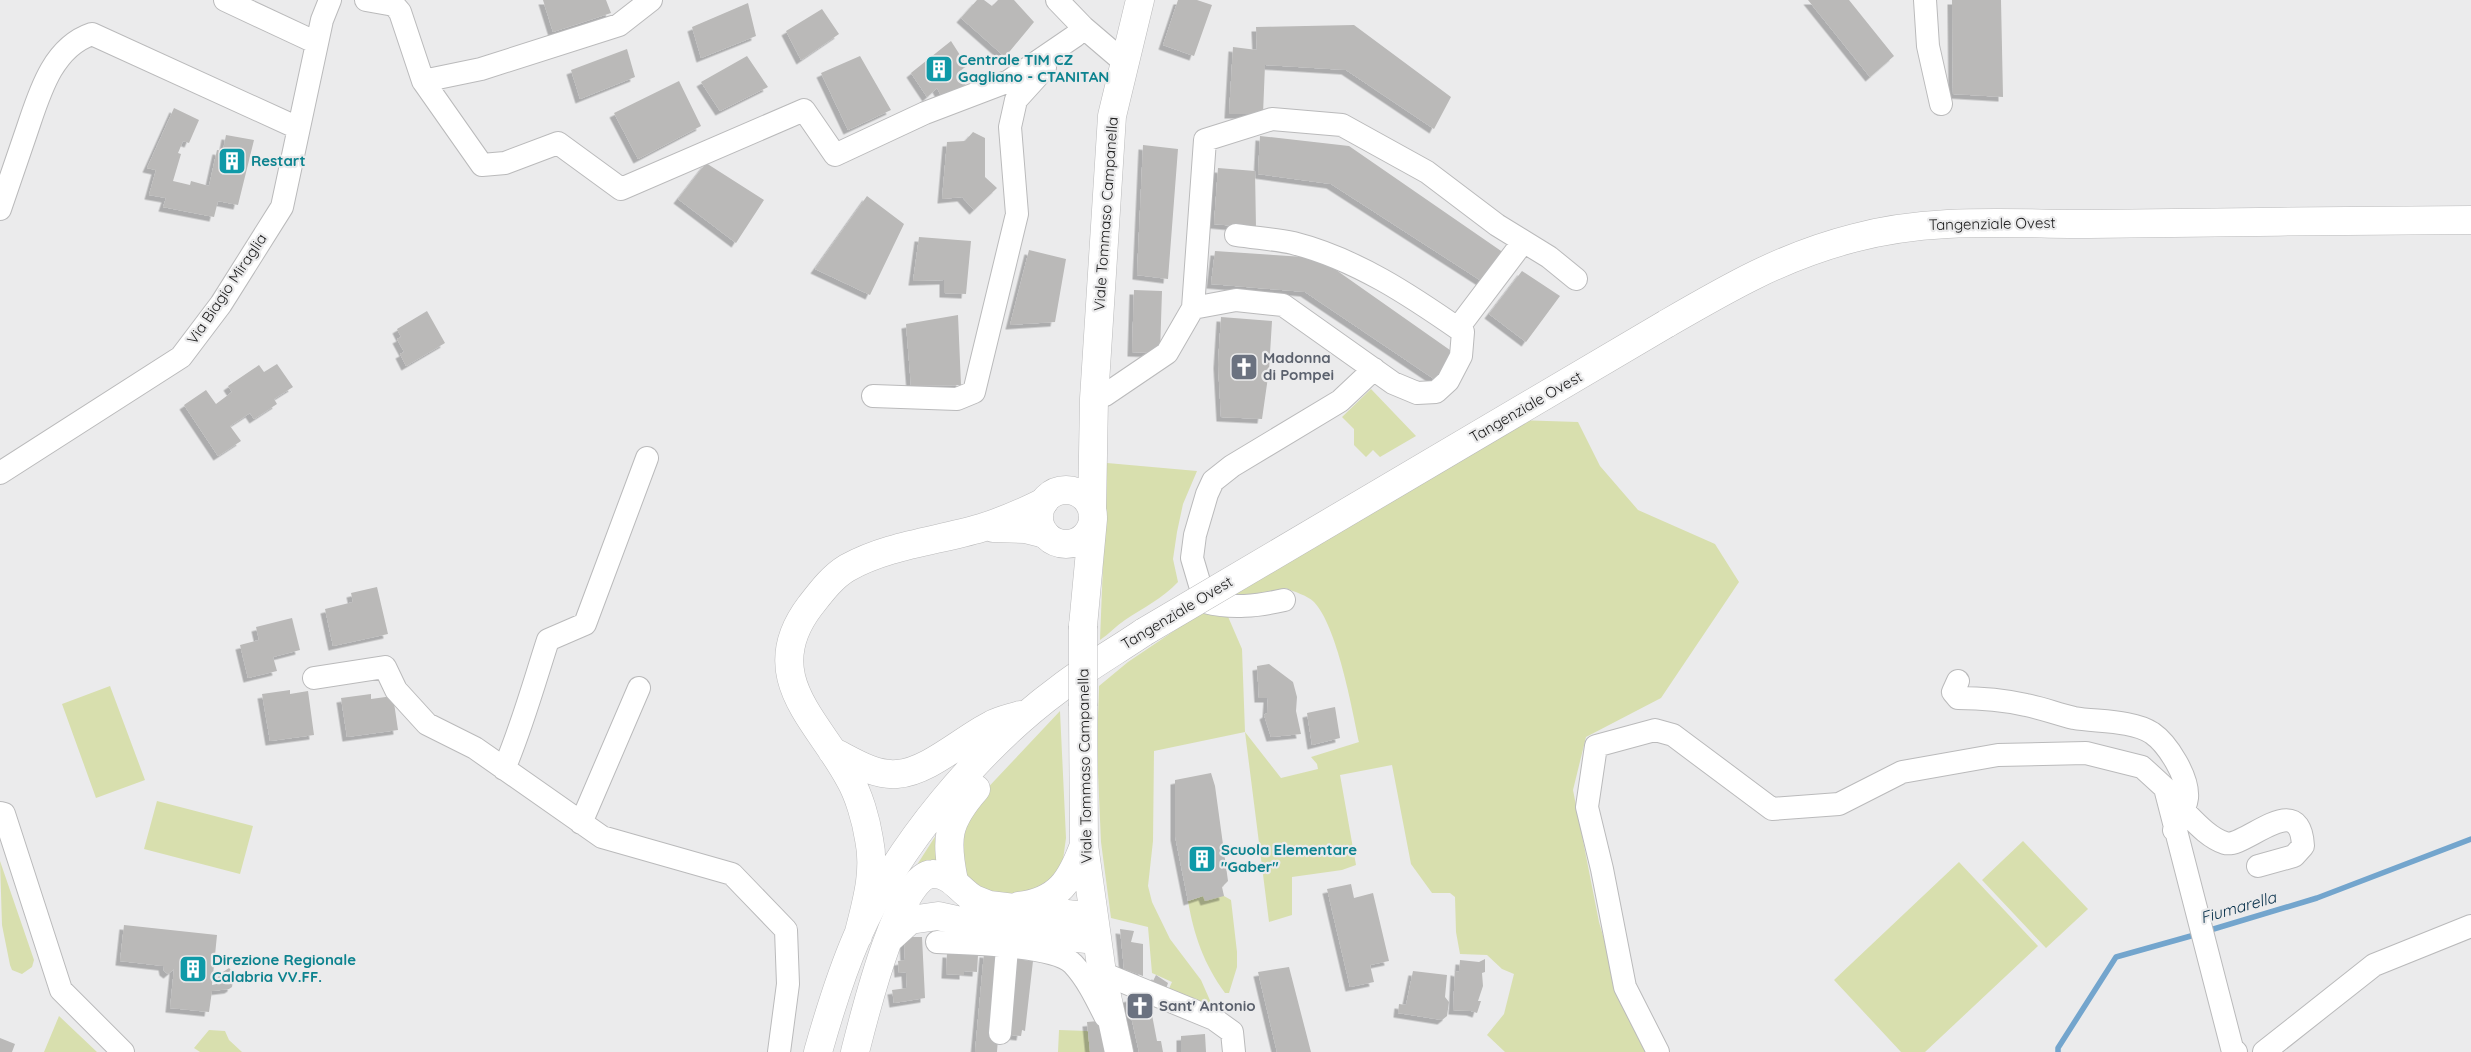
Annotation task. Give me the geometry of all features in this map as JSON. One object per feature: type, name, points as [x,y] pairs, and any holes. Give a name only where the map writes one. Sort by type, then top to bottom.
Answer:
[{"type":"main road","name":"Viale Tommaso Campanella","points":[[1119,1048],[1102,973],[1084,845],[1083,626],[1093,515],[1094,399],[1112,116],[1140,0]]},
{"type":"main road","name":"Tangenziale Ovest","points":[[818,1052],[842,977],[858,936],[888,879],[929,818],[989,751],[1031,711],[1059,688],[1144,632],[1666,324],[1769,266],[1854,238],[1904,228],[1962,222],[2084,224],[2471,220]]},
{"type":"main road","name":"Viale Tommaso Campanella","points":[[1051,497],[1079,469],[1094,432]]},
{"type":"main road","points":[[858,936],[870,886],[870,839],[850,779],[809,719],[794,689],[791,671],[791,641],[802,617],[830,581],[846,569],[898,548],[982,528],[1066,490],[1082,495],[1093,515],[1086,536],[1079,542],[1070,544],[1025,529],[982,528]]},
{"type":"main road","points":[[1048,537],[1039,518],[1051,497]]},
{"type":"main road","name":"Viale Tommaso Campanella","points":[[1048,537],[1068,562],[1072,571],[1079,594],[1083,626]]},
{"type":"main road","points":[[831,750],[870,770],[897,774],[914,770],[992,724],[1031,711]]},
{"type":"main road","points":[[937,929],[944,913],[953,903],[954,881],[949,858],[948,835],[952,822],[959,809],[1000,763],[1031,711]]},
{"type":"main road","points":[[1004,908],[1038,903],[1052,896],[1066,882],[1076,867],[1084,845]]},
{"type":"main road","points":[[855,1052],[871,990],[896,919],[919,879],[933,874],[954,881],[974,899],[1004,908],[1095,928]]},
{"type":"main road","points":[[888,941],[910,920],[937,929],[1002,930],[1057,936],[1095,928]]},
{"type":"main road","points":[[1057,936],[1087,958],[1102,973]]},
{"type":"street","points":[[225,0],[316,43]]},
{"type":"street","name":"Via Biagio Miraglia","points":[[0,473],[181,357],[221,304],[282,207],[316,43],[330,0]]},
{"type":"street","points":[[366,0],[394,5],[400,12],[423,81],[482,165],[505,163],[558,142],[620,189],[804,110],[835,155],[925,113],[1010,81],[1079,31]]},
{"type":"street","points":[[423,81],[481,69],[619,25],[651,0]]},
{"type":"street","points":[[1057,0],[1079,31],[1124,62]]},
{"type":"street","points":[[1925,0],[1928,46],[1941,104]]},
{"type":"street","points":[[873,396],[956,399],[974,392],[1017,214],[1010,127],[1016,100],[1079,31]]},
{"type":"street","points":[[0,209],[43,84],[61,56],[79,38],[92,34],[298,128]]},
{"type":"street","points":[[1094,399],[1105,395],[1167,353],[1193,308],[1205,140],[1272,119],[1342,125],[1426,172],[1576,279]]},
{"type":"street","points":[[1193,308],[1236,300],[1283,304],[1393,382],[1417,393],[1436,392],[1448,381],[1461,356],[1463,332],[1421,302],[1366,270],[1293,244],[1236,235]]},
{"type":"street","points":[[1458,328],[1523,242]]},
{"type":"street","points":[[1284,600],[1251,606],[1222,606],[1205,602],[1192,558],[1194,535],[1207,494],[1213,481],[1232,466],[1340,401],[1374,369]]},
{"type":"street","points":[[504,769],[520,731],[548,640],[585,624],[648,458]]},
{"type":"street","points":[[314,678],[385,667],[396,690],[426,724],[475,748],[602,837],[732,874],[786,930],[788,984],[779,1052]]},
{"type":"street","points":[[1958,681],[1953,692],[1958,698],[1978,698],[2026,705],[2074,718],[2126,724],[2152,733],[2183,774],[2187,799],[2179,820]]},
{"type":"street","points":[[581,823],[639,688]]},
{"type":"street","points":[[1658,1052],[1624,987],[1602,869],[1586,807],[1596,746],[1655,730],[1673,735],[1772,809],[1838,804],[1902,772],[1998,755],[2086,753],[2142,767],[2165,788],[2179,820],[2188,882],[2232,1048],[2236,1052]]},
{"type":"street","points":[[0,813],[4,814],[61,990],[124,1052]]},
{"type":"street","points":[[2179,820],[2200,827],[2226,843],[2233,843],[2264,826],[2277,822],[2289,821],[2297,826],[2303,834],[2303,846],[2294,856],[2258,866]]},
{"type":"street","points":[[2264,1052],[2374,965],[2471,926]]},
{"type":"street","points":[[937,929],[1007,948],[1055,954],[1072,962],[1092,991],[1119,1048]]},
{"type":"street","points":[[1000,1033],[1007,948]]},
{"type":"street","points":[[1102,973],[1214,1019],[1232,1032],[1234,1052]]},
{"type":"green space","points":[[1371,389],[1416,436],[1380,457],[1373,450],[1366,457],[1354,445],[1354,429],[1342,417]]},
{"type":"green space","points":[[1520,420],[1578,422],[1600,466],[1638,510],[1715,544],[1739,582],[1661,698],[1586,737],[1573,790],[1599,922],[1618,988],[1653,1052],[1505,1052],[1487,1035],[1504,1014],[1514,974],[1502,969],[1487,955],[1460,954],[1456,932],[1455,897],[1450,893],[1432,893],[1411,864],[1392,765],[1340,775],[1356,865],[1342,870],[1292,877],[1292,915],[1269,922],[1245,732],[1281,778],[1318,769],[1317,764],[1311,757],[1359,742],[1348,689],[1330,629],[1314,602],[1286,588],[1272,595],[1256,598],[1241,598],[1226,594]]},
{"type":"green space","points":[[1107,463],[1197,471],[1183,504],[1177,532],[1173,559],[1178,582],[1159,598],[1125,620],[1100,640]]},
{"type":"green space","points":[[1208,608],[1226,612],[1242,649],[1245,732],[1154,751],[1153,841],[1148,886],[1152,902],[1170,939],[1201,980],[1212,1005],[1211,1008],[1167,993],[1172,982],[1152,973],[1148,927],[1111,918],[1101,842],[1097,750],[1099,686],[1128,662]]},
{"type":"green space","points":[[110,686],[145,780],[96,798],[62,704]]},
{"type":"green space","points":[[1060,711],[1066,838],[1062,867],[1037,896],[990,897],[965,875],[959,822],[964,813]]},
{"type":"green space","points":[[157,801],[253,826],[240,874],[144,849]]},
{"type":"green space","points":[[938,832],[941,864],[897,896]]},
{"type":"green space","points":[[2023,841],[2088,909],[2046,948],[1982,880]]},
{"type":"green space","points":[[0,861],[34,960],[32,967],[22,974],[12,970],[2,925]]},
{"type":"green space","points":[[1959,862],[2038,946],[1925,1052],[1901,1052],[1834,980]]},
{"type":"green space","points":[[1203,896],[1224,896],[1231,900],[1237,967],[1229,993],[1225,993],[1211,971],[1193,926],[1188,901]]},
{"type":"green space","points":[[59,1016],[97,1052],[44,1052]]},
{"type":"green space","points":[[209,1030],[225,1031],[229,1040],[242,1052],[200,1052],[194,1048]]},
{"type":"green space","points":[[1059,1030],[1088,1031],[1090,1052],[1058,1052]]},
{"type":"building","points":[[543,0],[606,0],[611,13],[553,32]]},
{"type":"building","points":[[977,0],[984,0],[992,6],[998,0],[1014,0],[1034,22],[1005,57],[961,18]]},
{"type":"building","points":[[1178,0],[1197,0],[1212,5],[1194,56],[1163,45]]},
{"type":"building","points":[[1808,0],[1849,0],[1894,56],[1870,77]]},
{"type":"building","points":[[1952,0],[2001,0],[2003,97],[1953,94]]},
{"type":"building","points":[[748,3],[756,36],[701,58],[692,27]]},
{"type":"building","points":[[822,9],[839,34],[801,60],[786,31]]},
{"type":"building","points":[[1354,25],[1451,97],[1434,129],[1346,70],[1265,65],[1263,114],[1229,114],[1233,47],[1257,50],[1256,27]]},
{"type":"building","name":"Centrale TIM CZ Gagliano - CTANITAN","points":[[951,41],[967,66],[958,72],[966,84],[944,101],[937,88],[927,97],[911,73]]},
{"type":"building","points":[[627,49],[635,77],[580,99],[571,70]]},
{"type":"building","points":[[747,56],[768,87],[720,111],[701,82]]},
{"type":"building","points":[[860,56],[891,110],[848,130],[821,73]]},
{"type":"building","points":[[679,81],[701,126],[638,159],[614,113]]},
{"type":"building","name":"Restart","points":[[174,108],[199,120],[189,143],[183,141],[178,153],[181,154],[173,181],[190,185],[191,181],[209,186],[217,150],[223,151],[226,135],[254,140],[238,205],[218,201],[214,217],[163,207],[166,198],[149,195],[156,170],[147,168]]},
{"type":"building","points":[[973,132],[985,138],[985,177],[997,188],[974,210],[962,197],[942,199],[947,142],[965,141]]},
{"type":"building","points":[[1260,136],[1349,146],[1504,253],[1483,282],[1331,184],[1258,174]]},
{"type":"building","points":[[1143,145],[1178,149],[1168,279],[1137,275]]},
{"type":"building","points":[[706,163],[764,200],[736,243],[678,199]]},
{"type":"building","points":[[1218,168],[1255,171],[1256,228],[1214,224]]},
{"type":"building","points":[[867,196],[904,224],[870,295],[815,269]]},
{"type":"building","points":[[919,237],[971,241],[966,294],[944,293],[944,280],[913,281]]},
{"type":"building","points":[[1029,250],[1066,259],[1055,322],[1010,325]]},
{"type":"building","points":[[1215,251],[1319,258],[1457,355],[1440,383],[1305,292],[1211,284]]},
{"type":"building","points":[[1522,271],[1560,296],[1526,342],[1489,314]]},
{"type":"building","points":[[1134,290],[1162,291],[1160,353],[1132,352]]},
{"type":"building","points":[[427,311],[445,343],[406,366],[400,354],[404,352],[397,339],[401,337],[397,329]]},
{"type":"building","points":[[958,315],[961,385],[911,386],[906,324]]},
{"type":"building","name":"Madonna di Pompei","points":[[1221,317],[1272,321],[1269,370],[1262,419],[1221,417],[1218,364]]},
{"type":"building","points":[[277,364],[293,387],[274,399],[277,404],[254,419],[250,413],[230,426],[241,441],[218,456],[184,405],[206,390],[216,404],[232,392],[228,386],[259,365],[264,372]]},
{"type":"building","points":[[377,587],[388,634],[333,646],[325,609],[353,602],[351,593]]},
{"type":"building","points":[[292,618],[300,650],[273,657],[277,671],[248,678],[240,645],[259,640],[256,627]]},
{"type":"building","points":[[1269,664],[1293,682],[1297,697],[1296,711],[1301,734],[1271,737],[1264,715],[1267,713],[1268,698],[1259,698],[1257,666]]},
{"type":"building","points":[[290,690],[290,694],[308,691],[314,735],[270,741],[262,694]]},
{"type":"building","points":[[371,694],[371,699],[393,696],[398,730],[347,737],[341,698]]},
{"type":"building","points":[[1335,707],[1340,738],[1312,745],[1307,713]]},
{"type":"building","name":"Scuola Elementare \"Gaber\"","points":[[1211,773],[1215,786],[1228,881],[1222,887],[1224,896],[1205,901],[1203,896],[1188,901],[1175,836],[1175,780]]},
{"type":"building","points":[[1351,884],[1354,898],[1373,893],[1389,961],[1370,965],[1374,982],[1350,987],[1327,889]]},
{"type":"building","name":"Direzione Regionale Calabria VV.FF.","points":[[124,925],[217,935],[212,985],[221,983],[223,972],[229,968],[234,973],[232,987],[212,991],[209,1012],[170,1008],[174,969],[168,974],[164,971],[163,966],[120,961]]},
{"type":"building","points":[[1120,929],[1134,931],[1131,942],[1143,944],[1143,976],[1124,969]]},
{"type":"building","points":[[904,937],[922,937],[925,998],[894,1003],[892,990],[907,988],[906,972],[899,973],[898,961],[905,960]]},
{"type":"building","points":[[947,953],[978,955],[977,972],[964,971],[964,975],[946,974]]},
{"type":"building","points":[[984,953],[1004,955],[997,1052],[975,1052]]},
{"type":"building","points":[[1013,959],[1033,961],[1025,1031],[1022,1030],[1021,1036],[1012,1035],[1008,1029]]},
{"type":"building","points":[[1485,959],[1485,972],[1482,973],[1483,986],[1478,1001],[1481,1001],[1477,1013],[1453,1010],[1455,971],[1459,972],[1460,960],[1479,962]]},
{"type":"building","points":[[1289,967],[1311,1052],[1277,1052],[1258,972]]},
{"type":"building","points":[[1413,971],[1447,975],[1445,997],[1449,1002],[1447,1016],[1442,1020],[1398,1013],[1399,1004],[1406,1005]]},
{"type":"building","points":[[1156,975],[1168,983],[1164,995],[1151,985]]},
{"type":"building","points":[[1148,994],[1157,1041],[1161,1041],[1163,1052],[1139,1052],[1127,998]]},
{"type":"building","points":[[1098,1021],[1110,1048],[1108,1052],[1090,1052],[1087,1022]]},
{"type":"building","points":[[1205,1034],[1206,1052],[1181,1052],[1181,1036]]},
{"type":"building","points":[[0,1038],[15,1044],[12,1052],[0,1052]]},
{"type":"waterway","name":"Fiumarella","points":[[2207,931],[2317,898],[2471,839]]},
{"type":"waterway","name":"Fiumarella","points":[[2058,1052],[2058,1048],[2116,957],[2198,934]]},
{"type":"place","name":"Centrale TIM CZ Gagliano - CTANITAN","points":[[939,69]]},
{"type":"place","name":"Restart","points":[[232,161]]},
{"type":"place","name":"Madonna di Pompei","points":[[1244,367]]},
{"type":"place","name":"Scuola Elementare \"Gaber\"","points":[[1202,859]]},
{"type":"place","name":"Direzione Regionale Calabria VV.FF.","points":[[193,969]]},
{"type":"place","name":"Sant' Antonio","points":[[1140,1006]]}]
